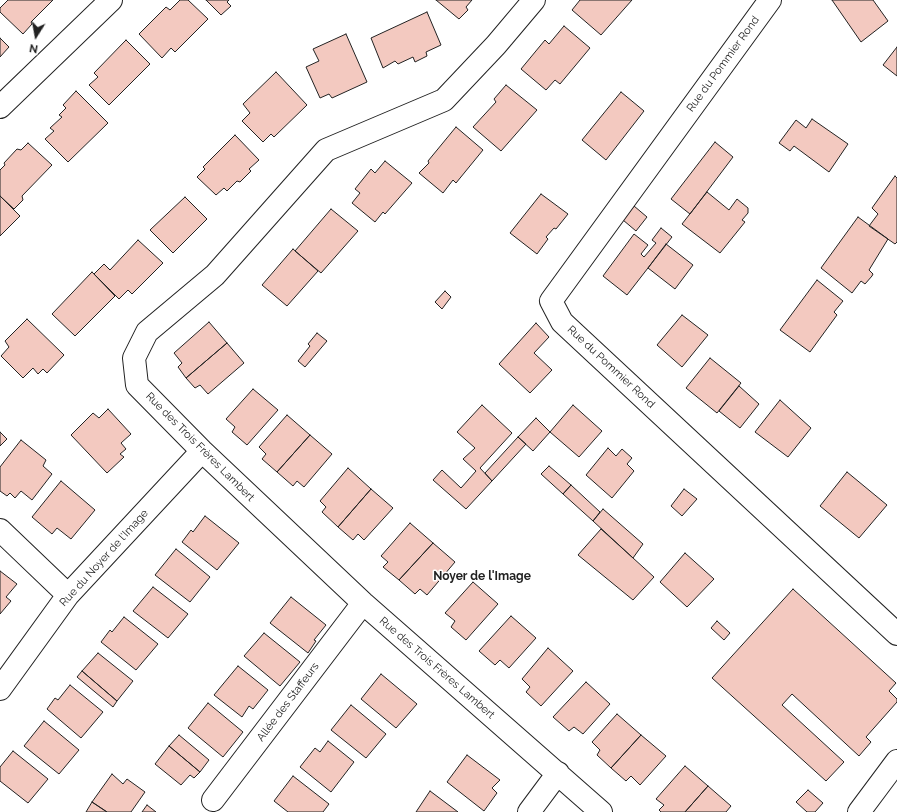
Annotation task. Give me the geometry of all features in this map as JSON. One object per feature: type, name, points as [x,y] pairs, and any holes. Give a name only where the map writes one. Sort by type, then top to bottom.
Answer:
[{"type":"street","points":[[0,106],[111,0]]},
{"type":"street","name":"Rue des Trois Frères Lambert","points":[[534,0],[496,45],[444,100],[326,150],[215,275],[147,332],[134,358],[137,385],[202,451],[363,603],[601,812]]},
{"type":"street","name":"Rue du Pommier Rond","points":[[770,0],[550,301],[562,322],[897,634]]},
{"type":"street","name":"Rue du Noyer de l'Image","points":[[0,689],[68,595],[202,451]]},
{"type":"street","points":[[0,530],[68,595]]},
{"type":"street","name":"Allée des Staffeurs","points":[[213,800],[363,603]]},
{"type":"street","points":[[859,812],[897,761]]},
{"type":"street","points":[[529,812],[558,773]]},
{"type":"building","points":[[8,0],[53,0],[31,22],[32,24],[23,34],[0,12],[0,8]]},
{"type":"building","points":[[180,0],[188,0],[208,19],[175,52],[171,48],[162,58],[139,34],[166,7],[170,10]]},
{"type":"building","points":[[206,0],[229,0],[227,2],[231,6],[221,15]]},
{"type":"building","points":[[436,0],[472,0],[466,7],[468,10],[459,19]]},
{"type":"building","points":[[580,0],[632,0],[601,35],[572,10]]},
{"type":"building","points":[[832,0],[873,0],[888,21],[861,42]]},
{"type":"building","points":[[427,12],[441,45],[426,52],[427,56],[415,62],[413,57],[398,64],[395,61],[383,68],[371,38]]},
{"type":"building","points":[[564,26],[590,48],[560,84],[555,80],[546,90],[521,69],[545,40],[549,44]]},
{"type":"building","points":[[346,34],[367,82],[332,98],[329,94],[320,98],[306,67],[319,61],[313,49]]},
{"type":"building","points":[[0,38],[9,47],[0,57]]},
{"type":"building","points":[[126,40],[150,64],[109,105],[89,85],[98,77],[94,73]]},
{"type":"building","points":[[897,47],[897,76],[883,65]]},
{"type":"building","points":[[276,72],[307,105],[274,137],[271,134],[263,142],[242,121],[250,113],[243,104]]},
{"type":"building","points":[[506,85],[537,110],[501,151],[473,127],[496,102],[494,99]]},
{"type":"building","points":[[76,91],[108,123],[68,162],[45,139],[54,131],[50,128],[62,117],[59,115],[66,108],[63,105]]},
{"type":"building","points":[[621,92],[644,111],[606,160],[582,140]]},
{"type":"building","points":[[812,119],[848,144],[829,172],[794,146],[790,151],[779,143],[796,120],[806,128]]},
{"type":"building","points":[[456,127],[483,150],[456,183],[453,180],[443,193],[419,173],[429,163],[428,161]]},
{"type":"building","points":[[235,135],[259,160],[249,169],[251,171],[240,182],[237,181],[227,191],[224,188],[216,195],[197,177],[205,169],[203,167]]},
{"type":"building","points":[[715,142],[733,157],[690,214],[671,199]]},
{"type":"building","points":[[28,143],[52,165],[22,196],[23,200],[14,209],[0,196],[0,170],[5,165],[4,163],[17,149],[21,150]]},
{"type":"building","points":[[385,161],[412,183],[385,214],[383,212],[375,222],[352,203],[360,193],[355,189],[371,169],[375,173]]},
{"type":"building","points":[[895,176],[897,178],[897,242],[895,244],[869,226],[878,214],[872,208]]},
{"type":"building","points":[[707,192],[729,210],[737,199],[748,208],[748,213],[742,220],[745,222],[720,253],[682,224]]},
{"type":"building","points":[[541,194],[568,214],[556,229],[554,228],[546,237],[548,239],[537,254],[510,233]]},
{"type":"building","points":[[0,196],[20,216],[0,236]]},
{"type":"building","points":[[185,197],[207,219],[173,253],[150,230]]},
{"type":"building","points":[[634,206],[647,217],[636,231],[623,220]]},
{"type":"building","points":[[331,209],[358,231],[321,273],[295,251]]},
{"type":"building","points":[[858,217],[888,239],[869,270],[873,274],[872,276],[865,284],[861,281],[852,293],[821,268]]},
{"type":"building","points":[[661,228],[672,237],[627,295],[603,276],[634,234],[648,245],[641,254],[644,257],[656,243],[652,240]]},
{"type":"building","points":[[138,240],[163,263],[132,294],[128,290],[119,299],[94,274],[104,264],[110,270]]},
{"type":"building","points":[[666,244],[693,265],[675,289],[648,268]]},
{"type":"building","points":[[293,249],[318,271],[287,306],[262,285]]},
{"type":"building","points":[[92,272],[115,296],[75,336],[52,314]]},
{"type":"building","points":[[817,280],[843,301],[834,312],[837,315],[810,352],[780,330]]},
{"type":"building","points":[[445,291],[451,297],[442,309],[435,302]]},
{"type":"building","points":[[682,315],[708,335],[682,367],[657,345]]},
{"type":"building","points":[[27,319],[64,355],[47,373],[43,369],[38,374],[33,368],[23,378],[1,356],[9,347],[5,341]]},
{"type":"building","points":[[209,322],[227,343],[186,378],[178,367],[182,363],[174,353]]},
{"type":"building","points":[[536,323],[549,337],[534,353],[552,370],[530,393],[499,364]]},
{"type":"building","points":[[317,333],[327,341],[305,367],[298,361],[310,346],[308,344]]},
{"type":"building","points":[[227,343],[244,363],[208,394],[200,385],[195,388],[186,378]]},
{"type":"building","points":[[710,358],[741,383],[717,413],[686,388]]},
{"type":"building","points":[[739,386],[759,404],[740,428],[719,411]]},
{"type":"building","points":[[253,389],[278,410],[247,445],[232,432],[235,427],[226,419]]},
{"type":"building","points":[[780,400],[811,428],[788,457],[755,432]]},
{"type":"building","points":[[482,405],[512,433],[480,468],[492,481],[466,509],[433,480],[442,470],[461,488],[476,471],[463,459],[475,448],[457,432]]},
{"type":"building","points":[[573,405],[602,431],[579,457],[550,432]]},
{"type":"building","points":[[108,409],[131,434],[121,443],[126,449],[120,454],[124,457],[107,473],[71,435],[93,413],[99,418]]},
{"type":"building","points":[[287,415],[310,435],[277,472],[262,459],[266,454],[259,447]]},
{"type":"building","points":[[536,418],[550,432],[533,451],[518,437]]},
{"type":"building","points":[[0,432],[7,439],[0,446]]},
{"type":"building","points":[[310,435],[332,454],[304,487],[297,481],[293,486],[277,472]]},
{"type":"building","points":[[518,437],[526,444],[492,481],[485,473]]},
{"type":"building","points":[[21,440],[46,460],[43,466],[52,474],[32,500],[21,491],[15,498],[10,493],[7,496],[0,491],[0,467]]},
{"type":"building","points":[[608,448],[616,456],[622,449],[632,458],[627,464],[634,471],[612,498],[586,475]]},
{"type":"building","points":[[549,466],[571,485],[563,494],[541,474]]},
{"type":"building","points":[[348,468],[371,489],[338,527],[322,512],[326,507],[320,501]]},
{"type":"building","points":[[847,472],[887,505],[859,538],[820,506]]},
{"type":"building","points":[[61,481],[95,510],[71,539],[57,528],[52,534],[32,517]]},
{"type":"building","points":[[571,485],[600,512],[593,521],[563,494]]},
{"type":"building","points":[[371,489],[393,508],[364,540],[358,534],[353,540],[338,527]]},
{"type":"building","points":[[684,489],[697,499],[682,516],[671,506]]},
{"type":"building","points":[[603,509],[643,544],[633,558],[593,521]]},
{"type":"building","points":[[205,516],[239,543],[217,570],[182,542],[191,530],[193,532]]},
{"type":"building","points":[[410,523],[433,543],[399,580],[383,567],[388,562],[381,556]]},
{"type":"building","points":[[601,529],[654,577],[633,600],[578,555]]},
{"type":"building","points":[[433,543],[455,562],[427,595],[420,589],[415,594],[399,580]]},
{"type":"building","points":[[176,549],[210,577],[190,602],[155,575]]},
{"type":"building","points":[[685,553],[714,579],[687,607],[660,582]]},
{"type":"building","points":[[0,571],[17,584],[6,597],[11,601],[0,614]]},
{"type":"building","points":[[473,582],[498,604],[466,640],[451,627],[455,621],[445,613]]},
{"type":"building","points":[[153,587],[188,614],[168,638],[133,611]]},
{"type":"building","points":[[793,589],[896,683],[889,691],[897,699],[897,702],[866,737],[871,742],[859,756],[792,694],[782,705],[844,762],[826,781],[712,678]]},
{"type":"building","points":[[291,597],[326,625],[314,640],[316,641],[308,653],[270,623]]},
{"type":"building","points":[[511,616],[536,638],[509,668],[500,660],[495,665],[479,651]]},
{"type":"building","points":[[124,617],[158,644],[136,670],[101,642],[110,630],[112,632]]},
{"type":"building","points":[[717,621],[730,633],[724,640],[711,628]]},
{"type":"building","points":[[264,633],[300,662],[280,686],[244,656]]},
{"type":"building","points":[[548,648],[573,671],[541,706],[526,692],[530,687],[522,679]]},
{"type":"building","points":[[98,653],[133,681],[117,701],[82,671]]},
{"type":"building","points":[[238,666],[268,690],[253,709],[249,706],[242,717],[214,695]]},
{"type":"building","points":[[82,671],[117,701],[113,707],[77,677]]},
{"type":"building","points":[[381,674],[417,704],[396,728],[361,699]]},
{"type":"building","points":[[586,682],[610,704],[583,734],[574,727],[569,731],[553,717]]},
{"type":"building","points":[[70,685],[103,712],[81,738],[47,709],[55,698],[58,700]]},
{"type":"building","points":[[208,703],[243,732],[223,757],[188,728]]},
{"type":"building","points":[[351,705],[386,734],[366,758],[331,730]]},
{"type":"building","points":[[617,714],[641,735],[611,768],[597,755],[600,750],[592,742]]},
{"type":"building","points":[[44,721],[79,750],[59,774],[24,746]]},
{"type":"building","points":[[179,735],[209,760],[200,772],[169,746]]},
{"type":"building","points":[[641,735],[666,756],[640,785],[631,776],[626,781],[611,768]]},
{"type":"building","points":[[328,741],[354,762],[331,792],[300,767],[315,748],[320,752]]},
{"type":"building","points":[[169,746],[200,772],[194,778],[190,775],[181,785],[155,764]]},
{"type":"building","points":[[13,751],[48,779],[28,803],[0,781],[0,767]]},
{"type":"building","points":[[467,755],[500,780],[492,788],[497,793],[484,811],[447,782]]},
{"type":"building","points":[[685,766],[708,786],[685,812],[661,812],[659,810],[664,805],[656,799]]},
{"type":"building","points":[[112,774],[123,784],[127,779],[145,792],[131,812],[107,812],[92,802]]},
{"type":"building","points":[[293,776],[329,804],[323,812],[288,812],[274,801]]},
{"type":"building","points":[[708,786],[731,806],[726,812],[685,812]]},
{"type":"building","points":[[808,790],[823,803],[815,812],[807,812],[796,802]]},
{"type":"building","points":[[430,791],[458,812],[416,812]]},
{"type":"building","points":[[92,802],[107,812],[86,812]]},
{"type":"building","points":[[147,805],[156,812],[142,812]]},
{"type":"district","name":"Noyer de l'Image","points":[[482,576]]}]
